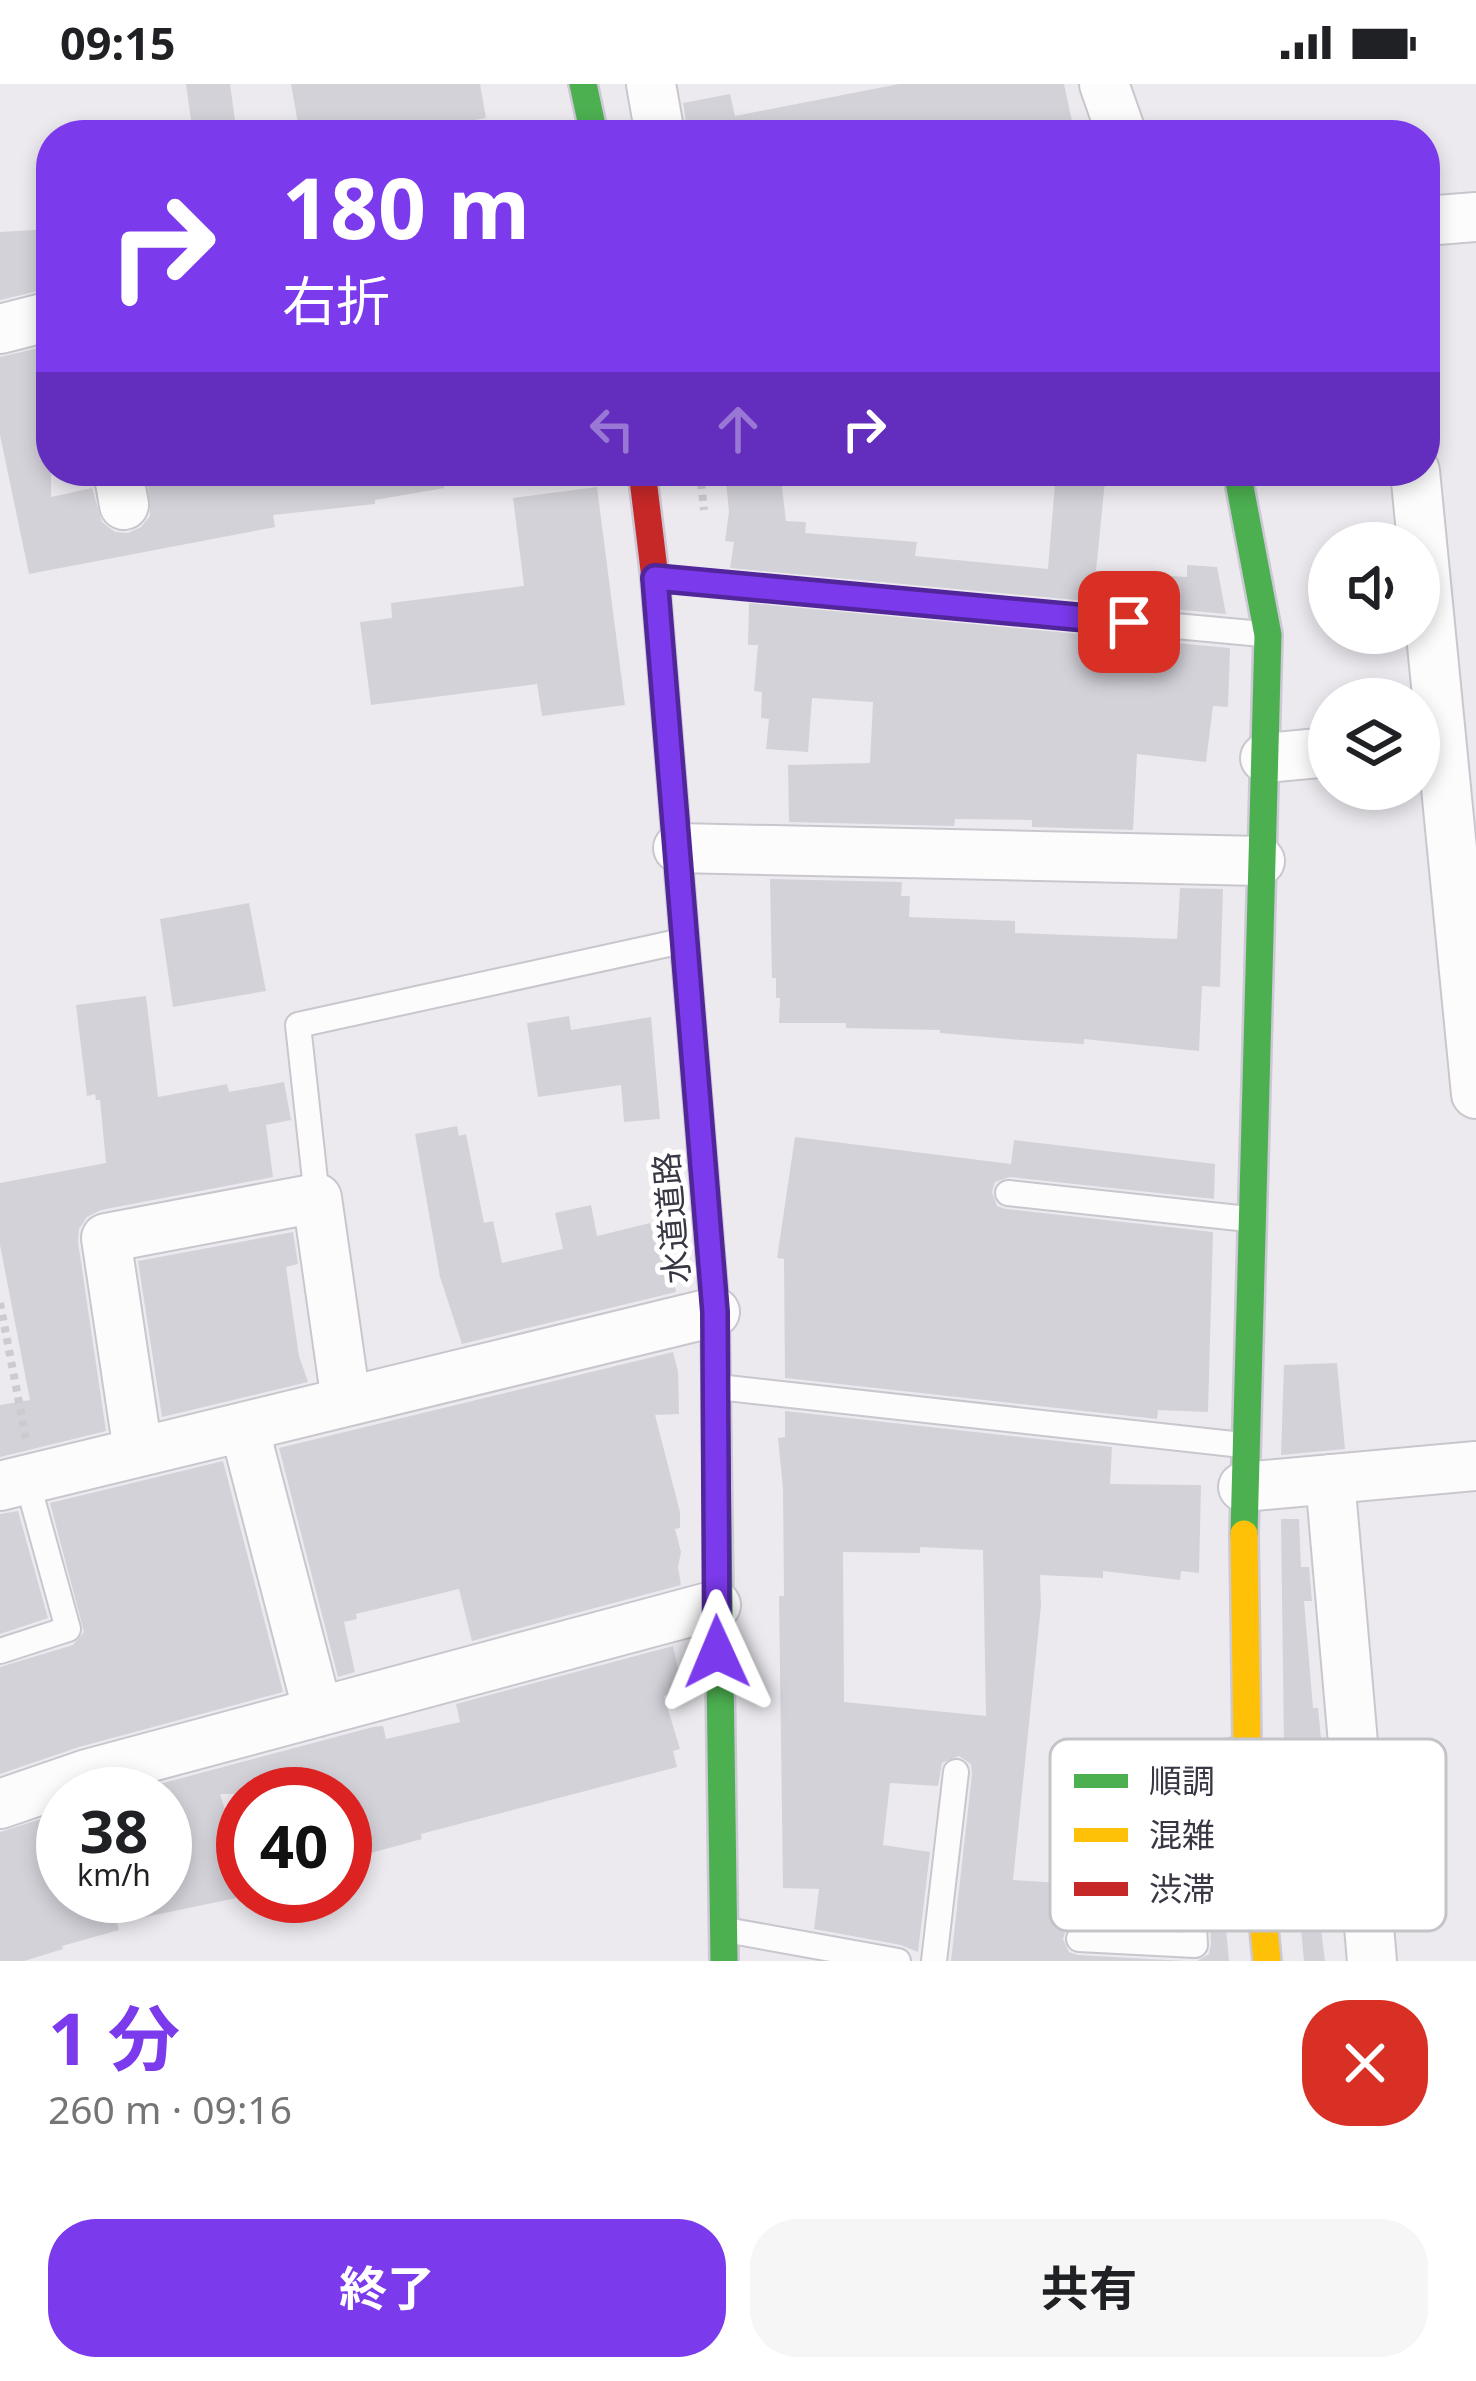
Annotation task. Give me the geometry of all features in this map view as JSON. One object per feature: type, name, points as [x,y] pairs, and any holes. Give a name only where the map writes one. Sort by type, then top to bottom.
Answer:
[{"type":"street","points":[[583,84],[591,120]]},
{"type":"street","points":[[1104,84],[1116,120]]},
{"type":"street","points":[[1440,220],[1476,217]]},
{"type":"street","points":[[0,329],[36,320]]},
{"type":"street","name":"水道道路","points":[[644,486],[715,1312],[724,1961]]},
{"type":"street","points":[[1240,486],[1268,634],[1244,1466],[1247,1739]]},
{"type":"street","points":[[1417,486],[1446,742],[1476,1094]]},
{"type":"street","points":[[1265,758],[1308,754]]},
{"type":"street","points":[[678,848],[1260,861]]},
{"type":"street","points":[[138,1451],[106,1238],[317,1198],[346,1401]]},
{"type":"street","points":[[20,1480],[715,1312]]},
{"type":"street","points":[[244,1427],[318,1712]]},
{"type":"street","points":[[1244,1466],[1330,1479],[1476,1466]]},
{"type":"street","points":[[1330,1479],[1353,1739]]},
{"type":"street","points":[[0,1804],[87,1774],[716,1605]]},
{"type":"street","points":[[1264,1931],[1267,1961]]},
{"type":"street","points":[[1369,1931],[1372,1961]]},
{"type":"lane","points":[[655,578],[1268,634]]},
{"type":"lane","points":[[317,1198],[298,1024],[685,941]]},
{"type":"lane","points":[[1008,1192],[1251,1219]]},
{"type":"lane","points":[[718,1388],[1244,1466]]},
{"type":"lane","points":[[0,1651],[68,1629],[20,1480]]},
{"type":"lane","points":[[934,1961],[956,1772]]},
{"type":"lane","points":[[723,1930],[898,1961]]},
{"type":"lane","points":[[1079,1939],[1195,1945],[1194,1931]]},
{"type":"path","points":[[0,1303],[20,1480]]},
{"type":"building","points":[[186,84],[230,84],[235,120],[191,120]]},
{"type":"building","points":[[291,84],[480,84],[486,118],[475,120],[297,120]]},
{"type":"building","points":[[899,84],[1064,84],[1072,120],[686,120],[683,103],[730,94],[735,116]]},
{"type":"building","points":[[36,230],[36,292],[0,300],[0,232]]},
{"type":"building","points":[[36,349],[36,486],[51,486],[51,497],[92,488],[102,522],[115,532],[128,533],[150,516],[148,486],[444,488],[375,500],[375,504],[273,515],[275,527],[29,574],[0,435],[0,357]]},
{"type":"building","points":[[726,486],[782,486],[786,521],[806,522],[805,533],[917,542],[915,556],[1048,569],[1055,486],[1104,486],[1096,571],[1187,577],[1187,565],[1217,567],[1226,614],[730,568],[734,542],[725,541]]},
{"type":"building","points":[[597,487],[625,705],[542,716],[537,684],[371,705],[360,622],[392,618],[391,603],[524,586],[513,498]]},
{"type":"building","points":[[749,603],[1230,648],[1228,707],[1213,706],[1206,762],[1137,754],[1133,830],[1032,827],[1032,820],[955,819],[954,826],[789,822],[788,765],[870,763],[873,702],[812,698],[808,752],[766,749],[769,719],[761,718],[762,692],[754,691],[758,645],[748,645]]},
{"type":"building","points":[[770,879],[902,882],[901,896],[910,896],[909,917],[1015,921],[1015,933],[1177,939],[1180,888],[1223,889],[1220,987],[1202,986],[1199,1051],[1084,1039],[1084,1044],[940,1030],[846,1028],[846,1023],[779,1023],[780,998],[776,998],[776,978],[772,978]]},
{"type":"building","points":[[249,903],[266,991],[173,1007],[160,919]]},
{"type":"building","points":[[146,996],[158,1097],[227,1084],[229,1092],[284,1082],[291,1120],[266,1125],[273,1177],[101,1210],[87,1217],[78,1242],[106,1431],[0,1457],[0,1405],[30,1400],[0,1245],[0,1183],[106,1163],[100,1100],[95,1094],[87,1096],[76,1005]]},
{"type":"building","points":[[569,1016],[571,1030],[651,1017],[660,1119],[624,1122],[621,1085],[538,1097],[527,1023]]},
{"type":"building","points":[[457,1126],[459,1136],[466,1134],[484,1223],[493,1221],[502,1263],[563,1249],[555,1213],[591,1205],[597,1236],[650,1223],[654,1239],[663,1237],[676,1292],[462,1344],[440,1277],[415,1134]]},
{"type":"building","points":[[795,1137],[1011,1164],[1014,1140],[1215,1164],[1214,1199],[1010,1177],[995,1182],[992,1192],[997,1206],[1006,1209],[1213,1232],[1208,1412],[1158,1410],[1157,1419],[785,1378],[784,1259],[777,1258]]},
{"type":"building","points":[[293,1232],[298,1264],[286,1267],[299,1356],[308,1382],[162,1417],[138,1261]]},
{"type":"building","points":[[673,1352],[679,1414],[655,1415],[680,1512],[680,1528],[675,1529],[681,1585],[472,1641],[459,1589],[356,1614],[357,1619],[344,1622],[355,1672],[338,1677],[279,1448]]},
{"type":"building","points":[[1337,1363],[1345,1449],[1281,1455],[1284,1365]]},
{"type":"building","points":[[785,1411],[1112,1447],[1110,1484],[1201,1485],[1199,1573],[1181,1571],[1180,1580],[1103,1571],[1103,1578],[1040,1575],[1041,1606],[1013,1880],[1050,1882],[1050,1931],[1065,1931],[1063,1939],[1069,1952],[1185,1961],[951,1961],[972,1774],[971,1764],[959,1756],[942,1763],[938,1786],[890,1783],[883,1845],[930,1852],[918,1952],[814,1929],[819,1889],[783,1888],[779,1596],[784,1596],[783,1489],[778,1438],[785,1437]],"holes":[[[920,1547],[983,1550],[986,1716],[844,1702],[843,1552],[920,1553]]]},
{"type":"building","points":[[223,1461],[283,1692],[79,1747],[0,1774],[0,1667],[73,1645],[84,1632],[50,1503]]},
{"type":"building","points":[[18,1511],[48,1618],[0,1634],[0,1514]]},
{"type":"building","points":[[1281,1519],[1299,1519],[1301,1567],[1309,1567],[1312,1601],[1304,1601],[1313,1708],[1318,1708],[1321,1739],[1284,1739]]},
{"type":"building","points":[[673,1646],[683,1691],[664,1696],[680,1749],[673,1751],[677,1767],[421,1834],[422,1839],[372,1853],[372,1767],[223,1767],[373,1727],[383,1726],[386,1739],[460,1722],[456,1704]]},
{"type":"building","points":[[216,1769],[216,1902],[192,1907],[192,1775]]},
{"type":"building","points":[[36,1821],[36,1923],[117,1923],[119,1930],[24,1961],[0,1961],[0,1832]]},
{"type":"building","points":[[1210,1931],[1226,1931],[1229,1961],[1197,1961],[1209,1954]]},
{"type":"building","points":[[1301,1931],[1321,1931],[1325,1961],[1304,1961]]},
{"type":"traffic: fast","points":[[583,84],[591,120]]},
{"type":"traffic: fast","points":[[1240,486],[1268,635],[1244,1534]]},
{"type":"traffic: fast","points":[[686,958],[715,1312],[724,1961]]},
{"type":"traffic: slow","points":[[1244,1534],[1247,1739]]},
{"type":"traffic: slow","points":[[1264,1931],[1267,1961]]},
{"type":"traffic: jam","points":[[644,486],[686,958]]},
{"type":"route","points":[[717,1652],[715,1312],[655,578],[1129,622]]}]
